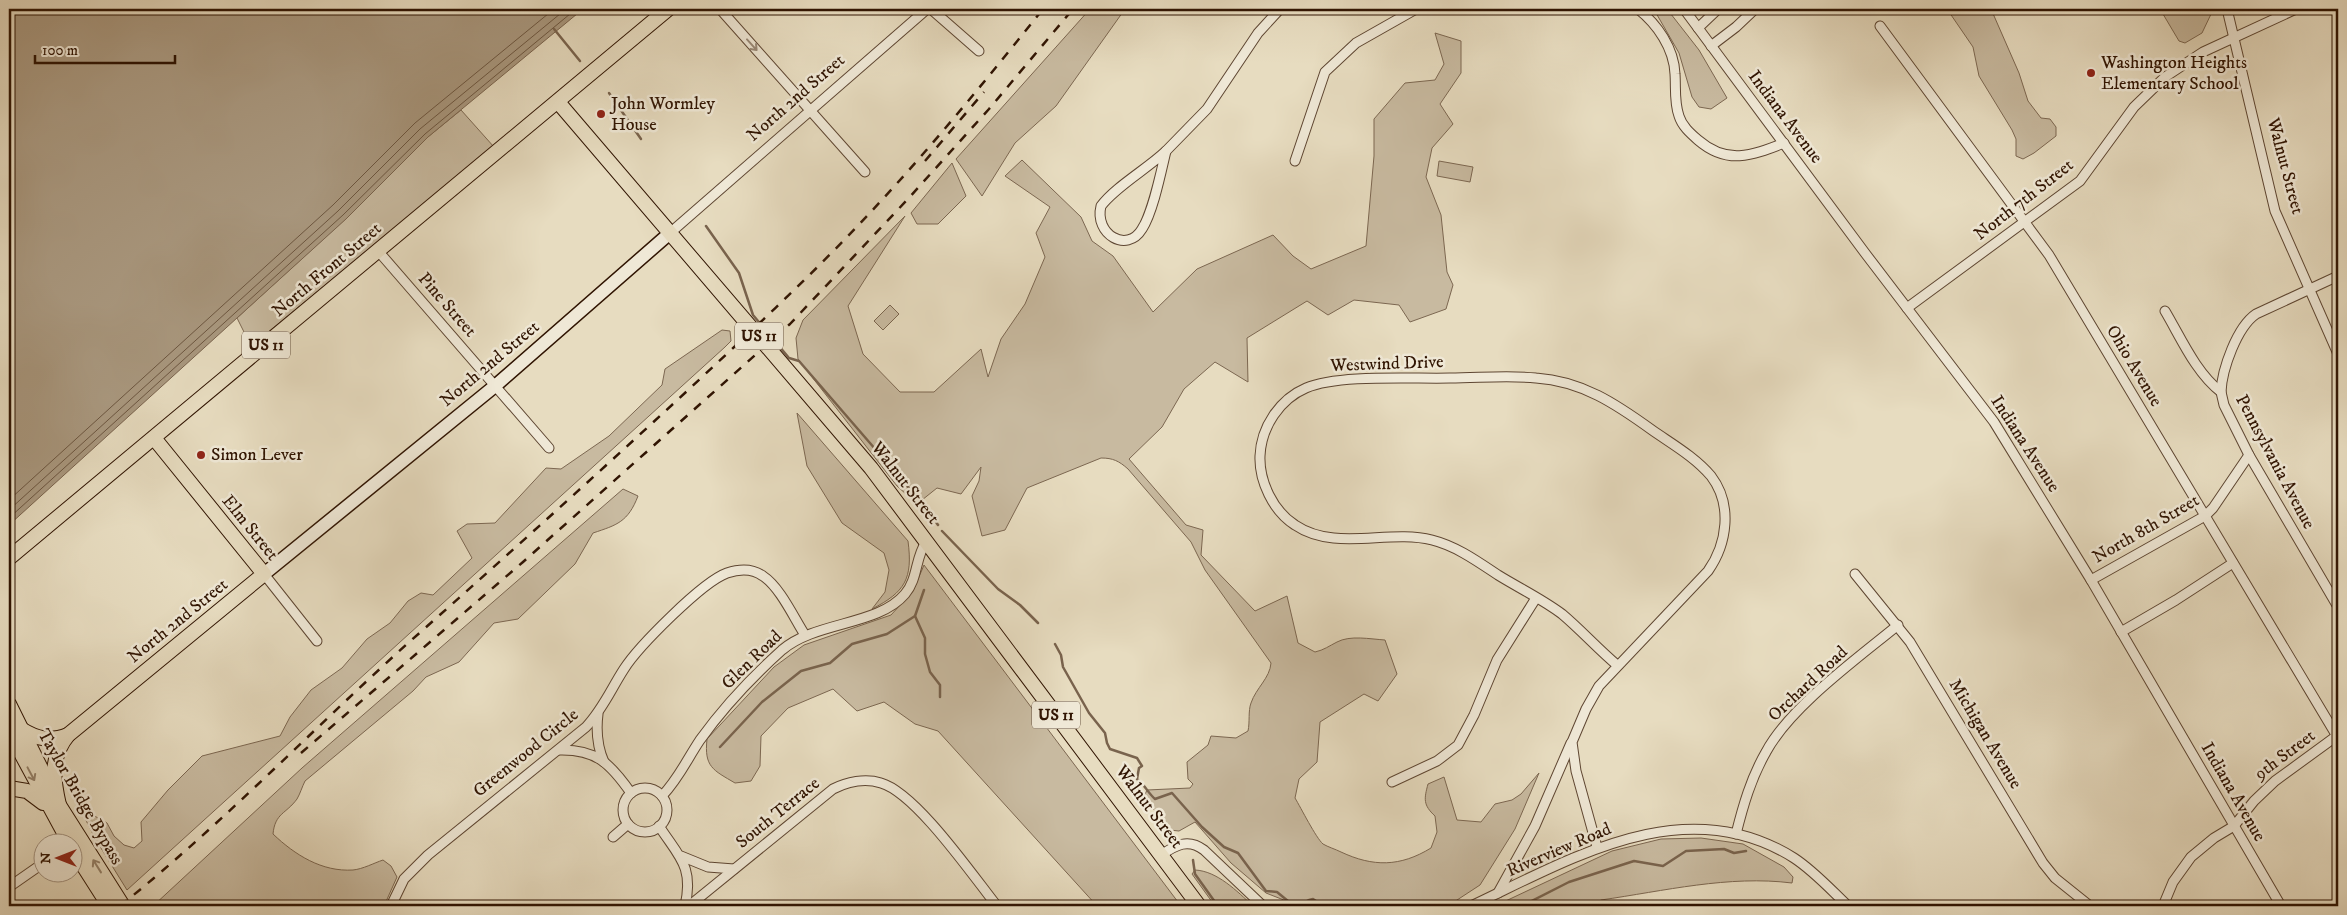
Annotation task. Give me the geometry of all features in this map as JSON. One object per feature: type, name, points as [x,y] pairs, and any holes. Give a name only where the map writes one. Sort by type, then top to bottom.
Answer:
[{"type":"main road","name":"North Front Street","points":[[9,558],[379,252],[668,9]]},
{"type":"main road","name":"Walnut Street","points":[[558,102],[840,430],[1199,906]]},
{"type":"main road","name":"Elm Street","points":[[154,438],[264,574]]},
{"type":"main road","name":"North 2nd Street","points":[[68,735],[264,574]]},
{"type":"main road","name":"Taylor Bridge Bypass","points":[[9,704],[15,730],[55,807],[65,832]]},
{"type":"main road","points":[[15,730],[44,739],[68,735]]},
{"type":"main road","points":[[55,807],[54,766],[58,750],[68,735]]},
{"type":"main road","points":[[9,788],[20,789],[33,794],[55,807]]},
{"type":"main road","name":"Taylor Bridge Bypass","points":[[55,807],[123,906]]},
{"type":"main road","name":"Taylor Bridge Bypass","points":[[82,863],[110,906]]},
{"type":"street","points":[[720,9],[866,172]]},
{"type":"street","name":"North 2nd Street","points":[[264,574],[495,386],[927,9]]},
{"type":"street","points":[[931,9],[979,51]]},
{"type":"street","points":[[1166,151],[1148,217],[1142,230],[1136,236],[1127,239],[1115,239],[1109,235],[1101,224],[1101,206],[1116,191],[1145,170],[1166,151],[1203,113],[1258,33],[1280,9]]},
{"type":"street","points":[[1295,162],[1325,72],[1356,43],[1416,9]]},
{"type":"street","points":[[1638,9],[1658,29],[1669,48],[1675,73],[1675,94],[1679,117],[1691,134],[1710,149],[1723,155],[1736,156],[1756,153],[1784,143]]},
{"type":"street","name":"Indiana Avenue","points":[[1684,9],[1994,422],[2091,580],[2281,906]]},
{"type":"street","points":[[1698,28],[1718,9]]},
{"type":"street","points":[[1711,46],[1741,23],[1755,9]]},
{"type":"street","name":"Walnut Street","points":[[2227,9],[2275,211],[2338,354]]},
{"type":"street","name":"North 7th Street","points":[[1908,308],[2080,181],[2119,125],[2146,94],[2190,60],[2233,37],[2296,9]]},
{"type":"street","name":"Ohio Avenue","points":[[1880,26],[2026,221],[2071,291],[2325,718],[2338,736]]},
{"type":"street","name":"Pine Street","points":[[379,252],[550,448]]},
{"type":"street","points":[[2221,392],[2237,336],[2244,323],[2256,314],[2338,276]]},
{"type":"street","name":"Pennsylvania Avenue","points":[[2165,311],[2203,373],[2212,385],[2221,392],[2224,405],[2249,456],[2338,607]]},
{"type":"street","name":"Westwind Drive","points":[[1498,894],[1535,826],[1592,696],[1617,665],[1708,571],[1720,550],[1725,525],[1723,502],[1711,477],[1690,457],[1603,396],[1568,383],[1537,378],[1339,380],[1308,387],[1290,397],[1279,408],[1262,442],[1261,469],[1263,481],[1274,503],[1292,524],[1305,531],[1324,537],[1419,537],[1433,540],[1472,558],[1560,613],[1617,665]]},
{"type":"street","name":"North 8th Street","points":[[2091,580],[2205,516],[2214,508],[2249,456]]},
{"type":"street","name":"Glen Road","points":[[662,796],[677,781],[699,742],[728,706],[782,650],[805,635],[871,614],[898,601],[912,582],[919,553],[926,542]]},
{"type":"street","points":[[2121,632],[2176,600],[2233,563]]},
{"type":"street","name":"Greenwood Circle","points":[[391,906],[404,879],[428,855],[586,727],[598,713],[623,670],[645,644],[708,584],[726,573],[744,569],[763,576],[778,593],[805,635]]},
{"type":"street","name":"Elm Street","points":[[264,574],[317,641]]},
{"type":"street","name":"Michigan Avenue","points":[[1855,574],[1898,625],[1942,693],[2043,863],[2055,878],[2090,906]]},
{"type":"street","points":[[1392,782],[1437,761],[1458,745],[1474,715],[1497,660],[1536,598]]},
{"type":"street","name":"Orchard Road","points":[[1736,834],[1751,782],[1766,751],[1779,731],[1798,710],[1898,625]]},
{"type":"street","points":[[598,713],[599,748],[604,762]]},
{"type":"street","name":"9th Street","points":[[2234,826],[2266,788],[2338,736]]},
{"type":"street","points":[[1572,742],[1576,771],[1597,847]]},
{"type":"street","points":[[558,750],[586,752],[604,762],[631,793]]},
{"type":"street","name":"South Terrace","points":[[689,906],[832,789],[850,783],[874,781],[888,785],[914,804],[997,906]]},
{"type":"street","points":[[642,788],[650,789],[662,796],[666,815],[659,826],[643,832],[628,824],[623,812],[625,801],[631,793],[642,788]]},
{"type":"street","points":[[613,837],[628,824]]},
{"type":"street","points":[[659,826],[681,856],[687,875],[685,906]]},
{"type":"street","points":[[2163,906],[2173,882],[2191,856],[2214,838],[2234,826]]},
{"type":"street","name":"Riverview Road","points":[[1471,906],[1597,847],[1644,834],[1678,829],[1736,834],[1755,840],[1794,858],[1814,873],[1848,906]]},
{"type":"street","points":[[1161,855],[1178,844],[1193,843],[1204,850],[1263,906]]},
{"type":"street","points":[[681,856],[708,867],[734,869]]},
{"type":"street","points":[[9,887],[32,871]]},
{"type":"shaded area","points":[[1090,9],[1125,9],[1056,106],[1015,143],[982,196],[956,159]]},
{"type":"shaded area","points":[[1650,9],[1667,9],[1699,50],[1727,98],[1711,109],[1699,107],[1692,97],[1679,53],[1656,13]]},
{"type":"shaded area","points":[[1947,9],[1991,9],[2019,73],[2028,101],[2041,118],[2050,119],[2056,127],[2056,136],[2034,153],[2023,159],[2016,156],[2016,139],[2012,130],[1979,76],[1973,47]]},
{"type":"shaded area","points":[[2160,9],[2212,9],[2212,12],[2202,33],[2185,43],[2179,41]]},
{"type":"shaded area","points":[[1435,33],[1461,41],[1461,73],[1440,104],[1453,124],[1432,148],[1426,177],[1441,215],[1447,272],[1453,285],[1446,309],[1410,322],[1399,305],[1354,300],[1328,315],[1307,301],[1247,338],[1248,382],[1215,362],[1184,389],[1162,427],[1129,459],[1186,525],[1203,530],[1201,555],[1255,611],[1287,596],[1298,643],[1315,652],[1342,640],[1360,638],[1385,640],[1397,674],[1378,701],[1364,694],[1320,722],[1317,762],[1299,779],[1295,798],[1323,844],[1353,857],[1375,862],[1397,862],[1408,859],[1431,848],[1437,832],[1435,816],[1426,805],[1428,784],[1444,777],[1457,820],[1481,822],[1495,804],[1512,800],[1521,794],[1539,773],[1515,829],[1480,885],[1454,902],[1442,906],[1299,906],[1266,893],[1231,863],[1195,822],[1179,831],[1160,829],[1155,811],[1143,799],[1147,790],[1190,788],[1193,784],[1188,779],[1187,762],[1208,745],[1211,736],[1236,738],[1248,731],[1251,703],[1266,678],[1271,663],[1205,570],[1191,542],[1128,469],[1116,461],[1101,458],[1027,488],[1005,530],[982,536],[972,496],[979,481],[981,467],[961,494],[937,488],[917,504],[897,486],[798,359],[796,338],[803,320],[905,216],[848,306],[863,354],[900,392],[934,392],[981,349],[988,377],[1001,339],[1025,304],[1045,257],[1036,233],[1050,207],[1005,176],[1022,160],[1081,217],[1092,241],[1113,256],[1153,312],[1197,269],[1273,235],[1293,256],[1311,269],[1366,246],[1374,156],[1374,119],[1405,83],[1435,80],[1444,64]]},
{"type":"shaded area","points":[[461,110],[494,147],[251,346],[237,318],[342,222],[429,136]]},
{"type":"shaded area","points":[[1439,161],[1473,167],[1470,182],[1437,176]]},
{"type":"shaded area","points":[[952,163],[966,196],[938,224],[917,224],[911,213]]},
{"type":"shaded area","points":[[890,305],[899,314],[883,330],[874,321]]},
{"type":"shaded area","points":[[722,330],[730,331],[731,341],[725,347],[127,890],[96,840],[69,787],[91,814],[107,823],[114,836],[124,845],[134,848],[142,841],[141,822],[168,790],[202,756],[280,736],[290,717],[311,690],[342,668],[367,639],[390,623],[408,601],[421,593],[433,595],[472,558],[457,531],[467,524],[495,523],[546,468],[561,469],[609,436],[662,385],[665,369]]},
{"type":"shaded area","points":[[797,413],[908,541],[909,565],[908,575],[904,583],[892,597],[872,609],[885,592],[889,570],[884,553],[842,523],[807,466]]},
{"type":"shaded area","points":[[623,489],[638,496],[626,517],[609,528],[593,533],[575,564],[518,619],[494,623],[459,662],[426,677],[413,691],[305,781],[297,799],[276,822],[273,834],[290,849],[320,865],[342,870],[353,870],[383,860],[391,866],[397,877],[384,906],[153,906],[302,768]]},
{"type":"shaded area","points":[[924,565],[1181,906],[1097,906],[938,731],[915,724],[884,702],[857,711],[833,689],[788,708],[761,736],[760,766],[751,781],[735,783],[712,767],[707,756],[707,739],[774,667],[804,645],[891,615],[913,591]]},
{"type":"shaded area","points":[[1701,838],[1743,844],[1784,867],[1793,877],[1792,883],[1768,881],[1720,882],[1601,900],[1592,906],[1495,906],[1612,851],[1661,839]]},
{"type":"shaded area","points":[[1195,870],[1203,871],[1219,878],[1253,906],[1215,906],[1192,874]]},
{"type":"water","points":[[9,9],[583,9],[428,137],[346,219],[9,525]]},
{"type":"waterway","points":[[554,29],[580,61]]},
{"type":"waterway","points":[[609,93],[641,139]]},
{"type":"waterway","points":[[706,226],[739,273],[753,315],[789,358],[799,361],[921,502]]},
{"type":"waterway","points":[[932,516],[938,525]]},
{"type":"waterway","points":[[942,531],[998,589],[1020,605],[1038,623]]},
{"type":"waterway","points":[[720,747],[762,702],[801,671],[830,663],[852,644],[887,634],[915,616],[924,590]]},
{"type":"waterway","points":[[915,616],[925,638],[925,654],[930,672],[940,685],[940,697]]},
{"type":"waterway","points":[[1055,644],[1061,655],[1063,667],[1089,713],[1105,733],[1110,749],[1137,758],[1142,766],[1139,768],[1137,779],[1155,799],[1172,793],[1202,827],[1224,847],[1238,853],[1266,891],[1277,892],[1294,906],[1313,899],[1322,905],[1334,906]]},
{"type":"waterway","points":[[1506,906],[1515,902],[1524,905],[1569,882],[1634,861],[1663,866],[1686,851],[1724,849],[1734,853],[1746,851]]},
{"type":"waterway","points":[[1193,860],[1195,874],[1215,902],[1224,903],[1229,906]]},
{"type":"railway","points":[[120,906],[194,843],[407,644],[617,456],[801,283],[913,166],[1043,9]]},
{"type":"railway","points":[[301,753],[523,562],[790,324],[907,200],[989,109],[1073,9]]},
{"type":"railway","points":[[925,161],[984,92]]},
{"type":"place","name":"Washington Heights Elementary School","points":[[2091,73]]},
{"type":"place","name":"John Wormley House","points":[[601,114]]},
{"type":"place","name":"Simon Lever","points":[[201,455]]}]
